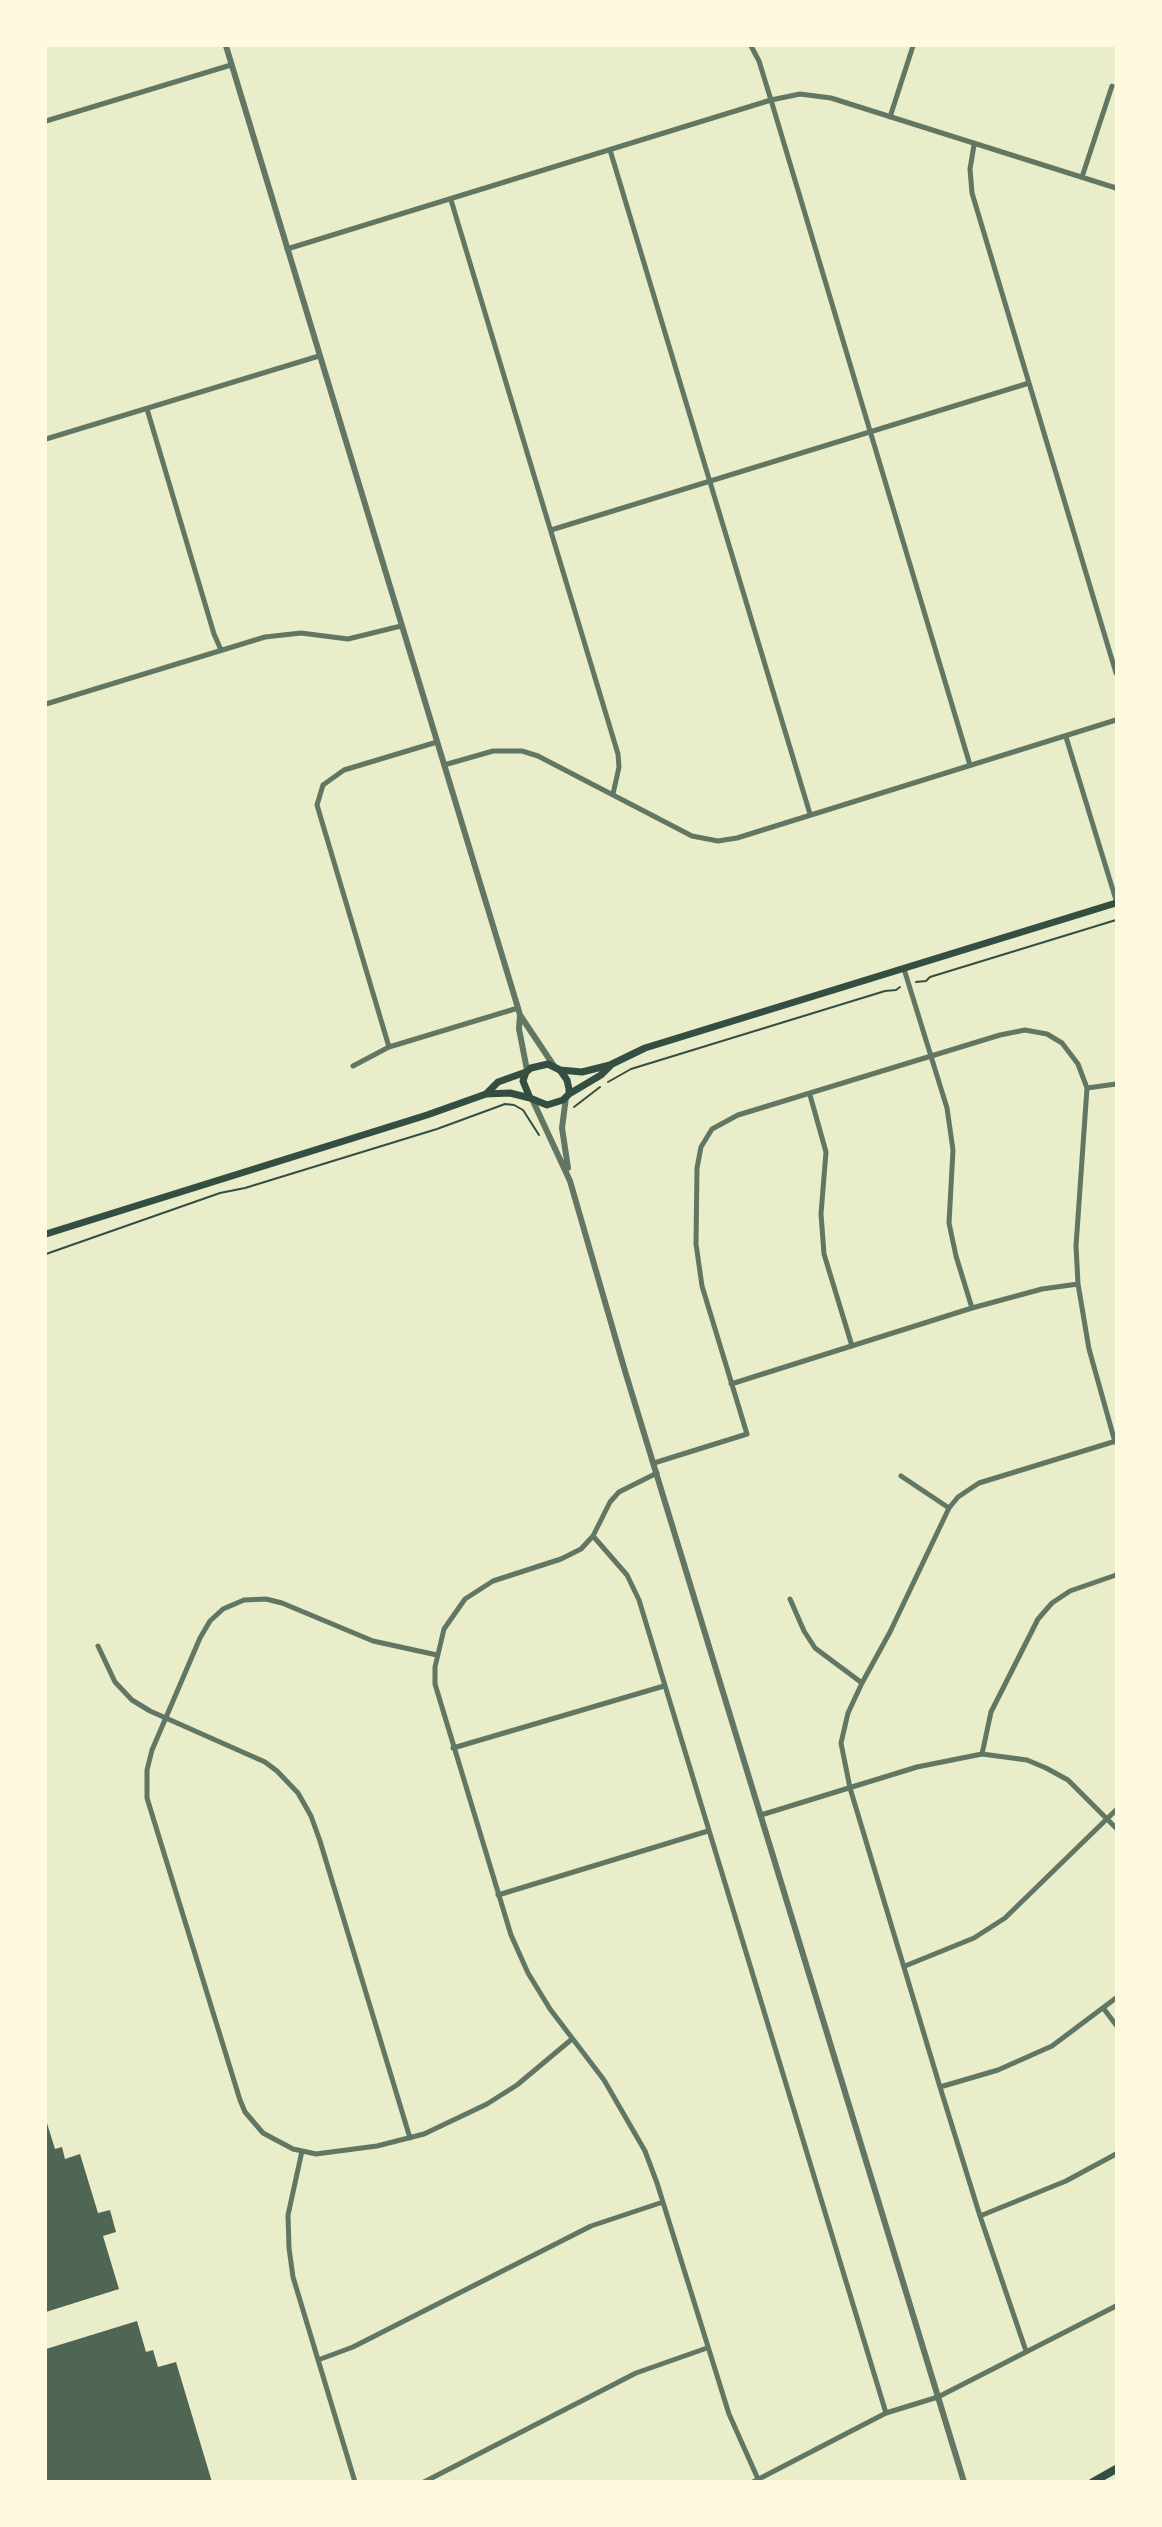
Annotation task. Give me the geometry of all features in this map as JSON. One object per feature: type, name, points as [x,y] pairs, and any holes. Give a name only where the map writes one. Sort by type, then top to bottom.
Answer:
[{"type":"main road","points":[[486,1094],[498,1082],[538,1065],[582,1072],[610,1065],[645,1048],[1116,901]]},
{"type":"main road","points":[[46,1234],[427,1115],[486,1094],[510,1093],[551,1104],[601,1075],[610,1065]]},
{"type":"main road","points":[[557,1068],[567,1080],[568,1095]]},
{"type":"main road","points":[[527,1071],[523,1081],[531,1100]]},
{"type":"main road","points":[[1093,2482],[1116,2469]]},
{"type":"street","points":[[226,46],[519,1012],[519,1029],[527,1071]]},
{"type":"street","points":[[751,46],[759,61],[771,100],[970,765]]},
{"type":"street","points":[[890,117],[913,46]]},
{"type":"street","points":[[46,121],[231,65]]},
{"type":"street","points":[[1082,177],[1112,86]]},
{"type":"street","points":[[287,249],[789,96],[817,95],[1116,188]]},
{"type":"street","points":[[974,145],[970,169],[972,193],[1116,674]]},
{"type":"street","points":[[610,150],[810,814]]},
{"type":"street","points":[[451,200],[618,754],[619,767],[613,794]]},
{"type":"street","points":[[46,439],[319,356]]},
{"type":"street","points":[[551,530],[1029,383]]},
{"type":"street","points":[[147,409],[221,650]]},
{"type":"street","points":[[46,704],[221,650],[287,633],[348,639],[362,638],[401,626]]},
{"type":"street","points":[[444,765],[493,751],[522,751],[538,756],[692,836],[706,840],[737,838],[1116,720]]},
{"type":"street","points":[[1066,737],[1116,901]]},
{"type":"street","points":[[389,1047],[317,806],[323,785],[344,770],[437,742]]},
{"type":"street","points":[[904,969],[947,1108],[952,1134],[953,1166],[949,1211],[951,1234],[972,1308]]},
{"type":"street","points":[[352,1066],[389,1047],[519,1012]]},
{"type":"street","points":[[519,1012],[557,1068]]},
{"type":"street","points":[[654,1464],[747,1434],[702,1286],[696,1244],[697,1168],[706,1137],[712,1129],[726,1120],[1000,1035],[1025,1030],[1046,1034],[1062,1043],[1079,1064],[1087,1087],[1076,1246],[1077,1284],[1089,1349],[1116,1441],[979,1483],[958,1497],[949,1508],[890,1632],[862,1683],[848,1713],[841,1743],[850,1788],[940,2087],[1026,2351]]},
{"type":"street","points":[[1087,1087],[1114,1084]]},
{"type":"street","points":[[568,1095],[562,1128],[570,1181],[964,2482]]},
{"type":"street","points":[[810,1095],[826,1152],[827,1169],[821,1214],[824,1254],[852,1346]]},
{"type":"street","points":[[531,1100],[570,1181]]},
{"type":"street","points":[[731,1384],[972,1308],[1042,1289],[1077,1284]]},
{"type":"street","points":[[657,1473],[619,1492],[610,1502],[593,1536],[573,1554],[513,1573],[483,1586],[465,1600],[444,1629],[437,1655],[435,1684],[511,1935],[528,1973],[550,2009],[604,2080],[645,2151],[729,2414],[756,2480],[886,2413],[938,2397],[1116,2306]]},
{"type":"street","points":[[901,1476],[949,1508]]},
{"type":"street","points":[[593,1536],[618,1562],[633,1585],[886,2413]]},
{"type":"street","points":[[982,1754],[991,1712],[1038,1619],[1064,1594],[1116,1575]]},
{"type":"street","points":[[437,1655],[373,1641],[282,1602],[266,1599],[244,1600],[223,1609],[210,1621],[165,1718],[148,1763],[147,1797],[240,2100],[245,2112],[263,2133],[288,2147],[316,2154],[377,2146],[450,2124],[487,2104],[517,2085],[572,2039]]},
{"type":"street","points":[[790,1599],[815,1648],[862,1683]]},
{"type":"street","points":[[98,1646],[106,1668],[124,1692],[142,1707],[265,1762],[293,1788],[312,1816],[410,2137]]},
{"type":"street","points":[[453,1748],[664,1686]]},
{"type":"street","points":[[761,1815],[934,1762],[982,1754],[1027,1760],[1068,1780],[1116,1828]]},
{"type":"street","points":[[905,1966],[974,1938],[1005,1918],[1116,1810]]},
{"type":"street","points":[[498,1895],[708,1831]]},
{"type":"street","points":[[940,2087],[970,2080],[1027,2059],[1052,2046],[1116,1998]]},
{"type":"street","points":[[1104,2009],[1116,2025]]},
{"type":"street","points":[[302,2151],[289,2205],[289,2248],[293,2277],[355,2482]]},
{"type":"street","points":[[980,2216],[1066,2181],[1116,2154]]},
{"type":"street","points":[[318,2360],[353,2347],[581,2231],[663,2202]]},
{"type":"street","points":[[425,2482],[636,2373],[707,2348]]},
{"type":"path","points":[[920,980],[926,981],[930,977],[1116,920]]},
{"type":"path","points":[[46,1254],[220,1193]]},
{"type":"building","points":[[46,2120],[55,2149],[62,2147],[65,2159],[80,2154],[98,2213],[110,2210],[116,2232],[103,2236],[119,2289],[46,2312]]},
{"type":"building","points":[[137,2321],[146,2352],[153,2350],[158,2367],[176,2362],[212,2482],[46,2482],[46,2349]]}]
